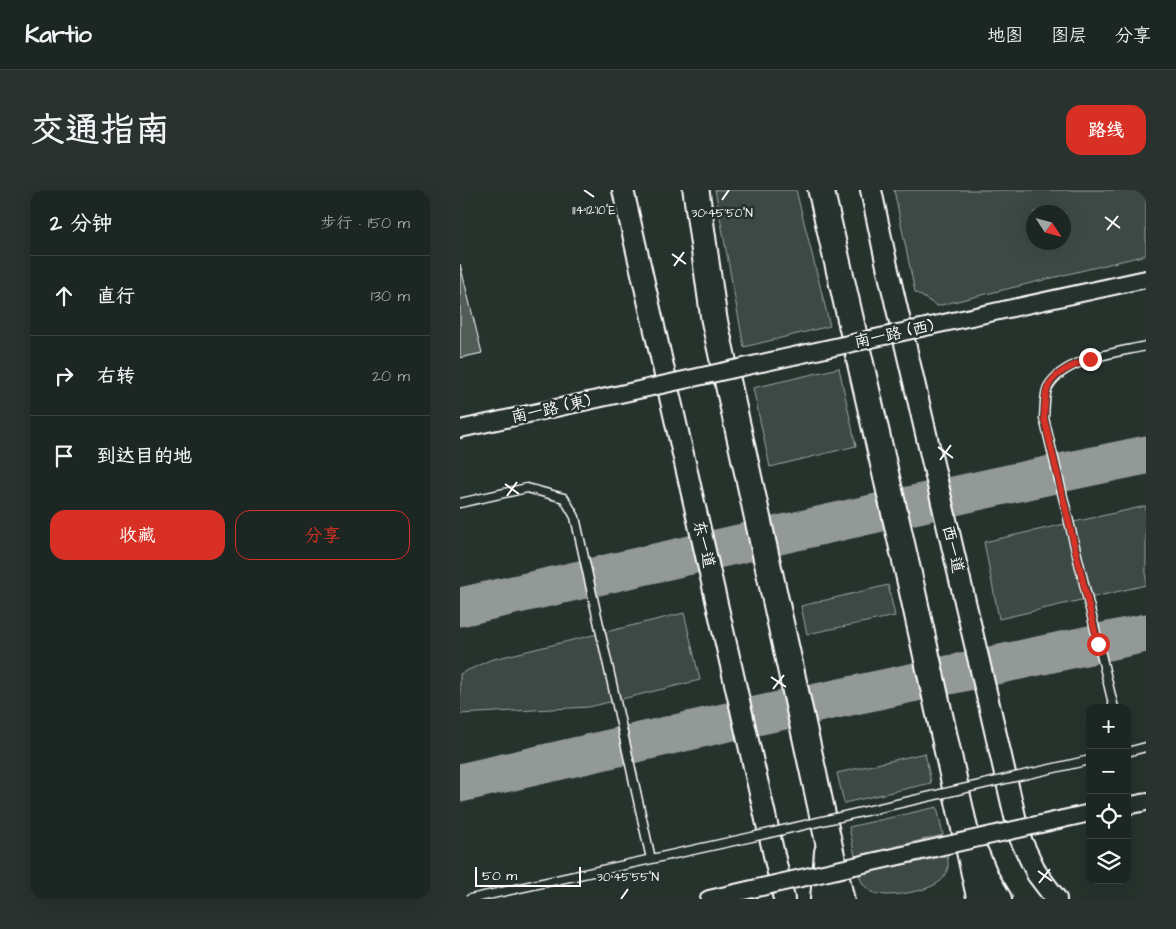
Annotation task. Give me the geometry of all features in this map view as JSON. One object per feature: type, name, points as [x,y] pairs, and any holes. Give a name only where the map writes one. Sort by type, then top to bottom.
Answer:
[{"type":"main road","points":[[696,190],[714,319],[841,899]]},
{"type":"main road","points":[[821,190],[903,547],[980,899]]},
{"type":"main road","points":[[963,821],[988,879],[1000,899]]},
{"type":"main road","points":[[822,899],[826,864],[825,831]]},
{"type":"street","name":"东一道","points":[[623,190],[784,899]]},
{"type":"street","name":"西一道","points":[[872,190],[887,266],[1020,838],[1037,874],[1056,899]]},
{"type":"street","name":"南一路 (西)","points":[[643,389],[1146,279]]},
{"type":"street","name":"南一路 (東)","points":[[460,429],[643,389]]},
{"type":"street","points":[[1131,805],[1146,802]]},
{"type":"street","points":[[709,899],[1086,814]]},
{"type":"lane","points":[[1113,704],[1044,418],[1047,389],[1054,379],[1066,369],[1090,359],[1146,346]]},
{"type":"lane","points":[[460,503],[527,488],[564,498],[575,517],[651,859]]},
{"type":"lane","points":[[1131,751],[1146,747]]},
{"type":"lane","points":[[470,899],[1086,761]]},
{"type":"shaded area","points":[[715,190],[796,190],[830,326],[744,347]]},
{"type":"shaded area","points":[[894,190],[1146,190],[1146,255],[937,306],[915,292]]},
{"type":"shaded area","points":[[839,368],[856,446],[770,467],[753,388]]},
{"type":"shaded area","points":[[1146,506],[1146,585],[999,619],[984,542]]},
{"type":"shaded area","points":[[888,585],[895,616],[807,634],[801,606]]},
{"type":"shaded area","points":[[684,613],[700,680],[589,707],[460,714],[460,674],[490,660]]},
{"type":"shaded area","points":[[925,753],[931,783],[844,803],[837,773]]},
{"type":"shaded area","points":[[937,807],[943,835],[855,856],[849,827]]},
{"type":"shaded area","points":[[947,856],[947,873],[943,879],[931,887],[907,893],[885,895],[872,892],[866,888],[859,874]]},
{"type":"building","points":[[460,264],[482,353],[460,358]]},
{"type":"taxiway","points":[[460,607],[889,510],[1146,455]]},
{"type":"taxiway","points":[[460,783],[728,722],[1146,633]]},
{"type":"route","points":[[1090,359],[1066,369],[1054,379],[1047,389],[1044,418],[1098,644]]}]
